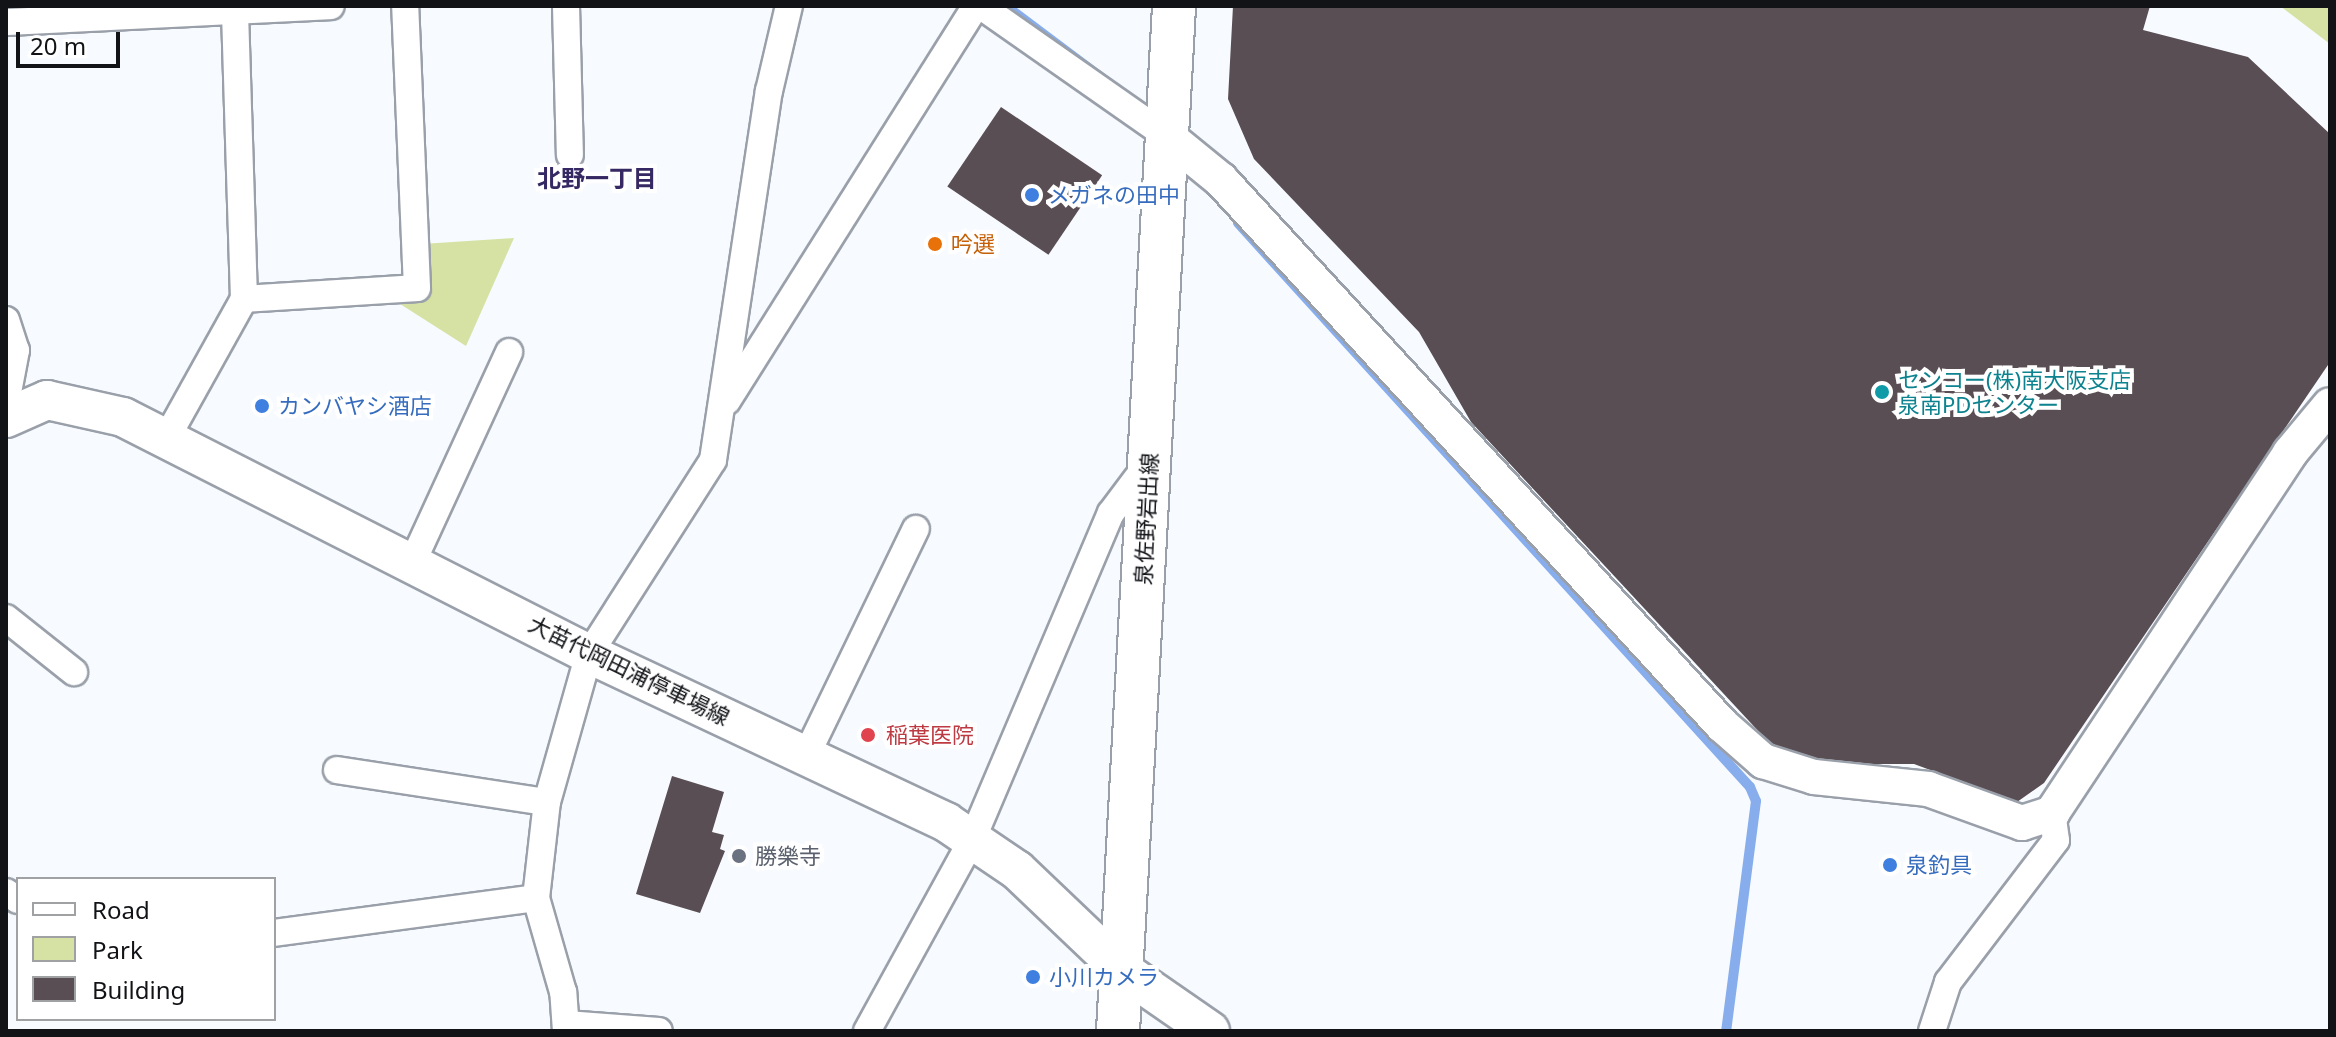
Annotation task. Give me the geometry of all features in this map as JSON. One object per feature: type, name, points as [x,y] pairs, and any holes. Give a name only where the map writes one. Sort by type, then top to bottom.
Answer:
[{"type":"main road","name":"泉佐野岩出線","points":[[1118,1031],[1174,6]]},
{"type":"main road","name":"大苗代岡田浦停車場線","points":[[6,418],[47,400],[73,402],[166,439],[413,561],[589,654],[807,754],[972,840],[1017,870],[1122,970],[1210,1031]]},
{"type":"street","points":[[6,22],[235,8],[331,6]]},
{"type":"street","points":[[244,299],[417,288],[405,6]]},
{"type":"street","points":[[566,6],[570,155]]},
{"type":"street","points":[[659,1031],[566,1028],[536,898],[547,802],[589,654],[713,460],[789,6]]},
{"type":"street","points":[[720,411],[978,6],[1167,136],[1221,180],[1722,725],[1763,761],[1814,777],[1928,789],[2022,823],[2052,813],[2290,453],[2330,405]]},
{"type":"street","points":[[166,439],[244,299],[235,8]]},
{"type":"street","points":[[6,320],[16,350],[6,403]]},
{"type":"street","points":[[413,561],[509,352]]},
{"type":"street","points":[[867,1031],[972,840],[1111,513],[1150,461]]},
{"type":"street","points":[[807,754],[916,529]]},
{"type":"street","points":[[6,618],[74,672]]},
{"type":"street","points":[[337,770],[547,802]]},
{"type":"street","points":[[1932,1031],[1948,982],[2056,840],[2052,813]]},
{"type":"street","points":[[276,933],[536,898]]},
{"type":"green space","points":[[2280,6],[2330,6],[2330,44]]},
{"type":"green space","points":[[514,238],[466,346],[397,302],[422,244]]},
{"type":"building","name":"センコー(株)南大阪支店 泉南PDセンター","points":[[1233,6],[2150,6],[2143,30],[2248,57],[2330,134],[2330,362],[2044,783],[2017,802],[1914,764],[1828,764],[1775,749],[1471,422],[1419,332],[1254,159],[1228,99]]},
{"type":"building","points":[[1001,107],[1102,175],[1048,255],[947,187]]},
{"type":"building","points":[[672,776],[724,792],[712,832],[724,835],[720,849],[725,851],[700,913],[636,894]]},
{"type":"waterway","points":[[1006,6],[1134,102]]},
{"type":"waterway","points":[[1238,223],[1750,787],[1756,801],[1726,1031]]},
{"type":"place","name":"メガネの田中","points":[[1032,195]]},
{"type":"place","name":"吟選","points":[[935,244]]},
{"type":"place","name":"センコー(株)南大阪支店 泉南PDセンター","points":[[1882,392]]},
{"type":"place","name":"カンバヤシ酒店","points":[[262,406]]},
{"type":"place","name":"稲葉医院","points":[[868,735]]},
{"type":"place","name":"勝樂寺","points":[[739,856]]},
{"type":"place","name":"泉釣具","points":[[1890,865]]},
{"type":"place","name":"小川カメラ","points":[[1033,977]]},
{"type":"district","name":"北野一丁目","points":[[597,178]]}]
